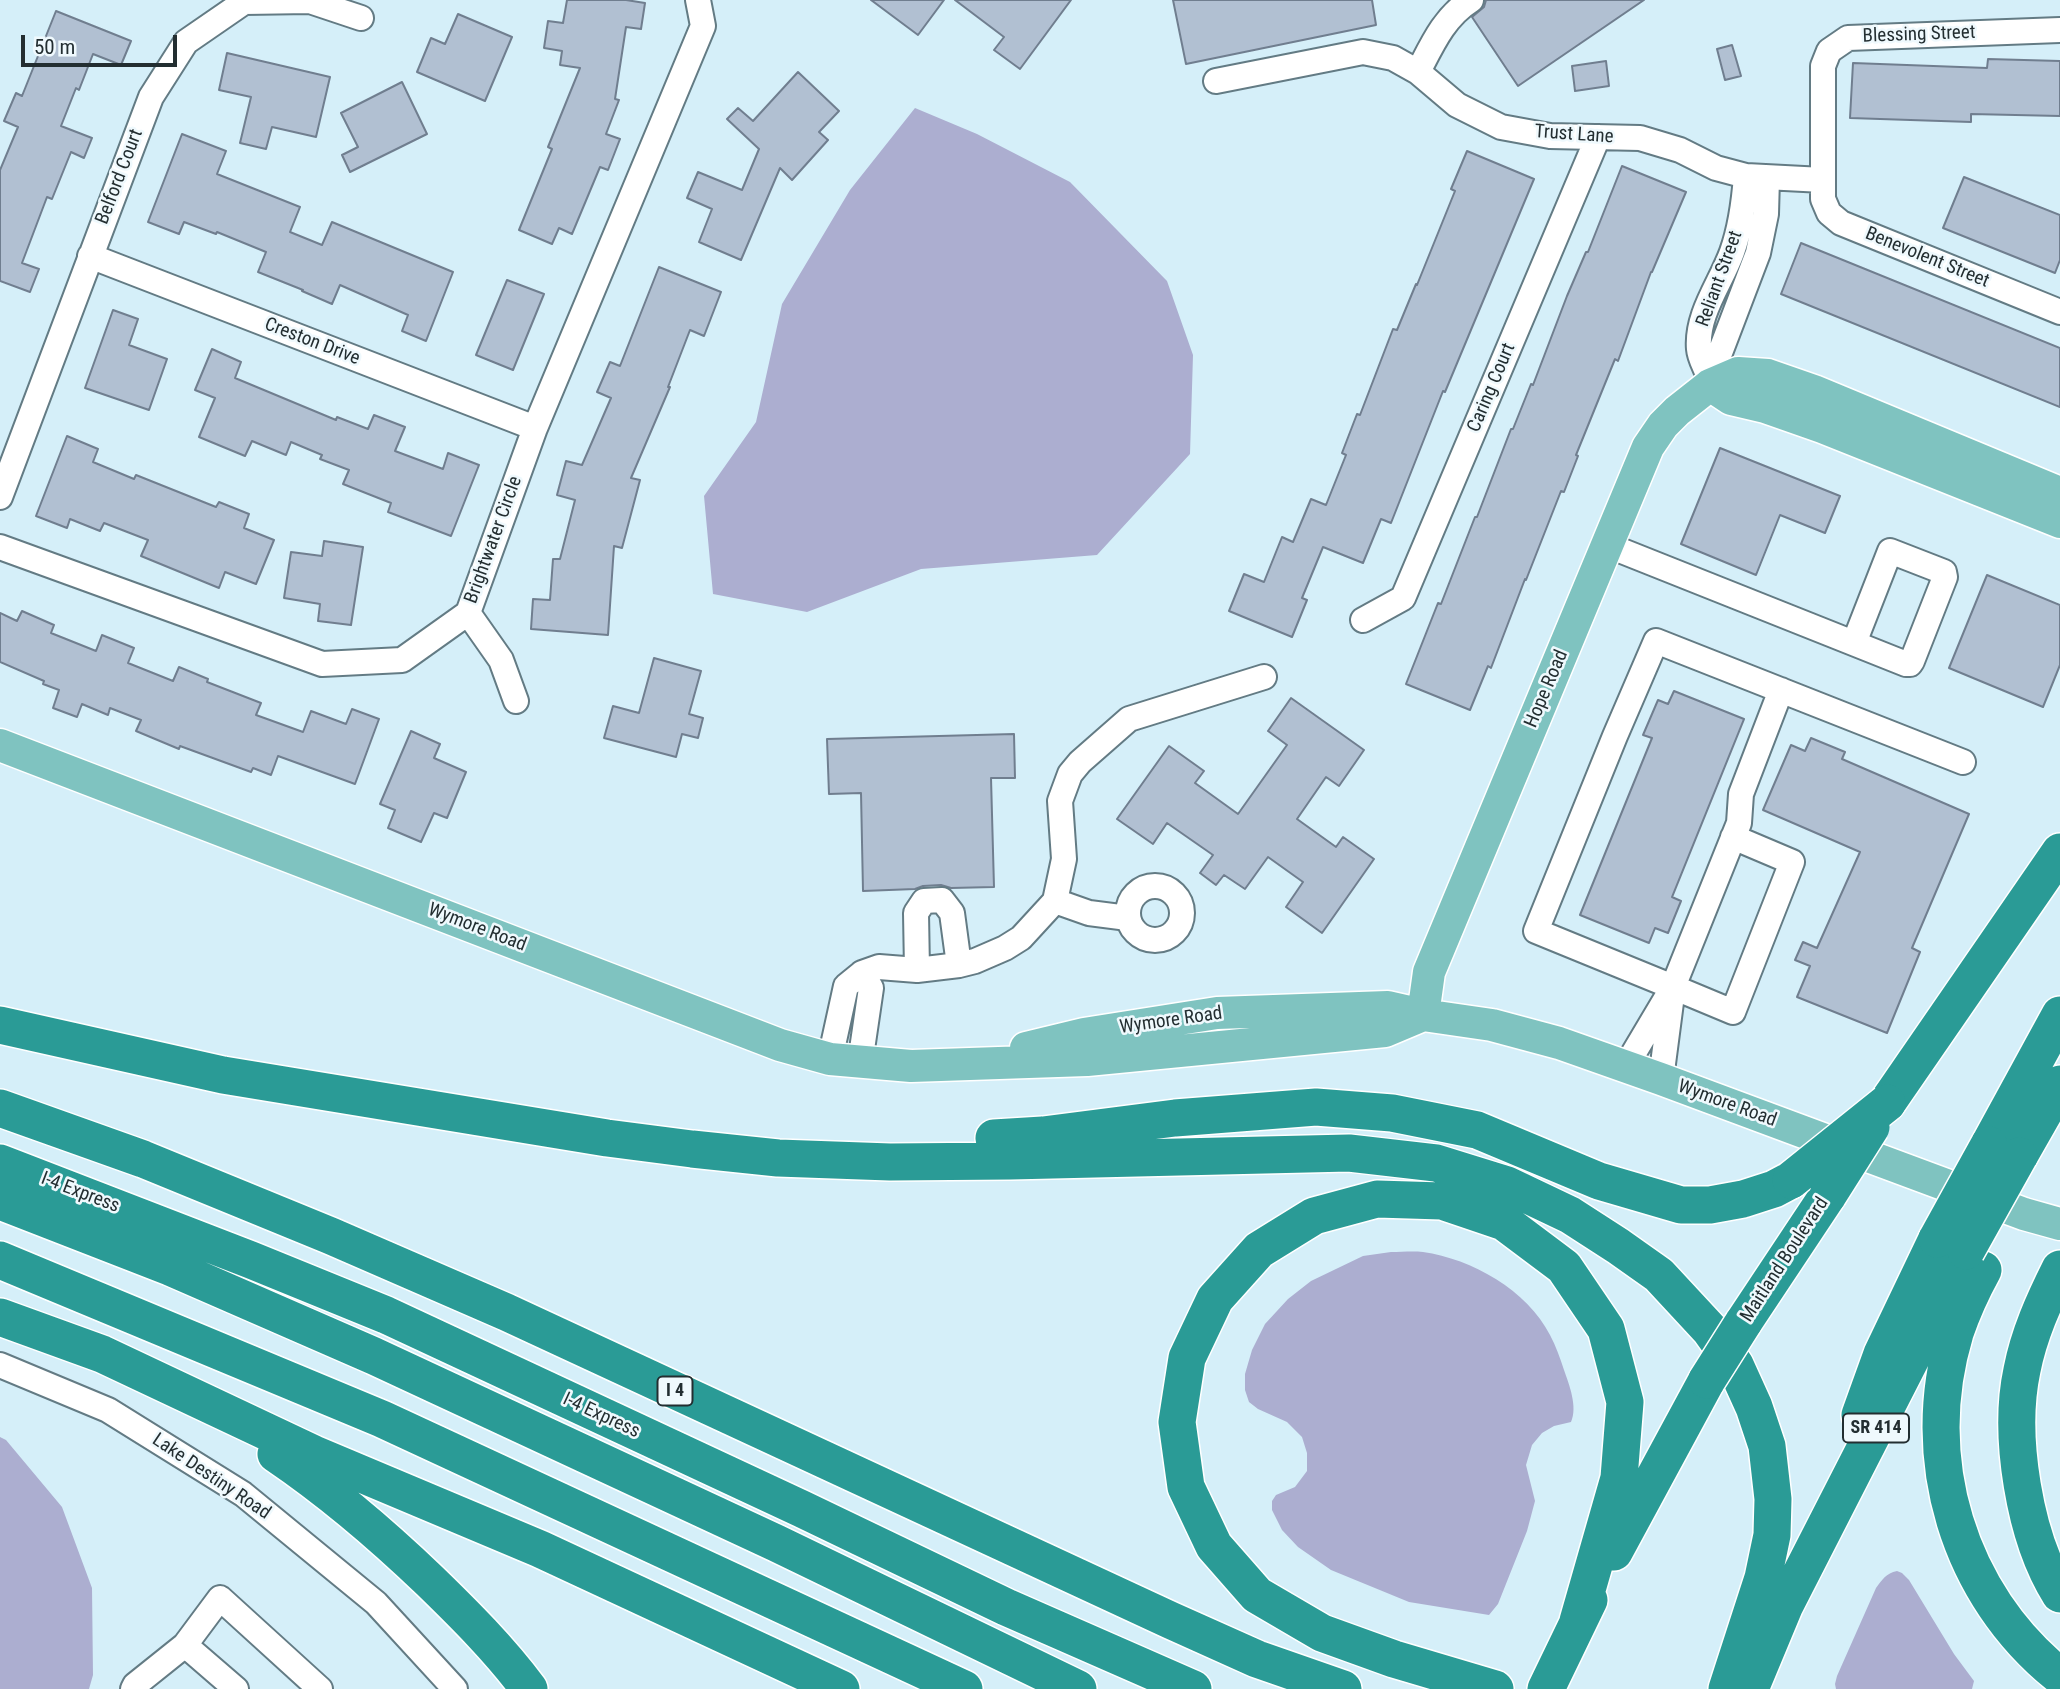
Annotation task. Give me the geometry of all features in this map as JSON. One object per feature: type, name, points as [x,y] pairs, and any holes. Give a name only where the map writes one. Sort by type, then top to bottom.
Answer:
[{"type":"highway","name":"Maitland Boulevard","points":[[1548,1684],[1578,1621],[1707,1380],[1887,1103],[2060,852]]},
{"type":"highway","points":[[2016,1155],[2060,1015]]},
{"type":"highway","points":[[0,1024],[223,1076],[607,1138],[692,1149],[778,1158],[890,1162],[1349,1153],[1436,1163],[1507,1185],[1570,1216],[1659,1275],[1710,1330],[1735,1365],[1754,1406],[1767,1446],[1773,1499],[1772,1535],[1763,1578],[1727,1689]]},
{"type":"highway","name":"SR 414","points":[[1750,1689],[1785,1605],[1964,1250],[2016,1155],[2060,1084]]},
{"type":"highway","points":[[692,1149],[861,1147],[1043,1135],[1175,1118],[1316,1107],[1392,1113],[1477,1129],[1599,1181],[1681,1205],[1710,1205],[1743,1199],[1774,1189],[1791,1180],[1887,1103]]},
{"type":"highway","name":"I 4","points":[[0,1108],[143,1159],[456,1290],[1170,1620],[1257,1659],[1343,1689]]},
{"type":"highway","points":[[2016,1155],[2060,1127]]},
{"type":"highway","name":"I-4 Express","points":[[0,1163],[386,1315],[1006,1607],[1193,1689]]},
{"type":"highway","points":[[1495,1689],[1394,1659],[1322,1633],[1257,1595],[1214,1546],[1186,1487],[1177,1422],[1187,1358],[1215,1299],[1259,1250],[1314,1216],[1377,1199],[1442,1201],[1504,1222],[1564,1267],[1606,1329],[1625,1402],[1619,1478],[1578,1621]]},
{"type":"highway","name":"I-4 Express","points":[[0,1201],[170,1267],[374,1356],[788,1549],[1078,1689]]},
{"type":"highway","points":[[1964,1250],[1972,1291],[1955,1333],[1944,1380],[1942,1462],[1948,1500],[1965,1553],[1983,1586],[2011,1629],[2060,1676]]},
{"type":"highway","points":[[0,1260],[382,1419],[964,1689]]},
{"type":"highway","points":[[2056,1277],[2024,1361],[2017,1399],[2017,1430],[2028,1513],[2050,1578],[2060,1594]]},
{"type":"highway","points":[[0,1317],[102,1354],[314,1454],[540,1549],[841,1689]]},
{"type":"highway","points":[[102,1354],[232,1426],[320,1485],[388,1542],[469,1618],[529,1689]]},
{"type":"main road","name":"Hope Road","points":[[1423,1015],[1429,972],[1648,447],[1663,425],[1710,382],[1738,373],[1768,374],[2060,493]]},
{"type":"main road","points":[[1710,382],[1731,399],[1765,407],[1822,427],[2060,522]]},
{"type":"main road","name":"Wymore Road","points":[[0,745],[780,1045],[845,1061],[911,1066],[1087,1060],[1385,1031],[1423,1015],[1492,1025],[1559,1043],[2024,1214],[2060,1224]]},
{"type":"main road","name":"Wymore Road","points":[[2024,1214],[2060,1236]]},
{"type":"street","name":"Brightwater Circle","points":[[0,547],[322,664],[402,660],[468,613],[535,428],[703,26],[698,0]]},
{"type":"street","points":[[1418,72],[1438,33],[1459,8],[1471,0]]},
{"type":"street","name":"Belford Court","points":[[0,497],[151,97],[187,42],[244,2],[310,1],[361,18]]},
{"type":"street","name":"Blessing Street","points":[[1823,180],[1823,66],[1829,51],[1848,38],[2060,30]]},
{"type":"street","name":"Trust Lane","points":[[1216,81],[1363,52],[1393,58],[1418,72],[1457,105],[1501,127],[1550,136],[1640,138],[1680,150],[1716,168],[1757,177],[1823,180]]},
{"type":"street","name":"Caring Court","points":[[1363,620],[1403,598],[1598,137]]},
{"type":"street","name":"Reliant Street","points":[[1710,382],[1758,253],[1766,214],[1757,177]]},
{"type":"street","name":"Benevolent Street","points":[[1823,180],[1823,199],[1829,213],[1841,223],[2060,313]]},
{"type":"street","name":"Creston Drive","points":[[90,256],[535,428]]},
{"type":"street","points":[[1607,545],[1906,664],[1910,664],[1945,577],[1944,572],[1890,551],[1854,643]]},
{"type":"street","points":[[468,613],[501,660],[516,701]]},
{"type":"street","points":[[1733,837],[1792,862],[1733,1012],[1536,931],[1656,641],[1963,762]]},
{"type":"street","points":[[845,1061],[871,988],[862,973],[879,967],[917,970],[959,965],[1005,948],[1021,938],[1055,901],[1064,859],[1060,801],[1070,774],[1080,762],[1129,719],[1264,677]]},
{"type":"street","points":[[1626,1066],[1673,987],[1739,823],[1741,794],[1781,690]]},
{"type":"street","points":[[917,970],[916,913],[924,901],[942,900],[952,913],[959,965]]},
{"type":"street","points":[[1055,901],[1089,913],[1128,918]]},
{"type":"street","points":[[1661,1079],[1673,987]]},
{"type":"street","name":"Lake Destiny Road","points":[[0,1365],[108,1410],[243,1494],[376,1603],[455,1689]]},
{"type":"street","points":[[133,1689],[185,1645],[220,1598],[320,1689]]},
{"type":"street","points":[[185,1645],[236,1689]]},
{"type":"water","points":[[915,108],[977,134],[1070,182],[1167,281],[1193,355],[1190,454],[1097,555],[921,569],[807,612],[713,594],[704,496],[756,422],[782,304],[850,190]]},
{"type":"water","points":[[1391,1252],[1423,1252],[1442,1256],[1479,1269],[1513,1291],[1540,1319],[1550,1335],[1570,1389],[1574,1410],[1571,1422],[1554,1426],[1542,1433],[1532,1445],[1526,1465],[1535,1501],[1527,1531],[1498,1604],[1489,1615],[1409,1602],[1331,1570],[1298,1547],[1282,1530],[1272,1510],[1272,1501],[1276,1495],[1295,1487],[1307,1471],[1307,1453],[1302,1437],[1287,1422],[1249,1402],[1245,1390],[1245,1374],[1252,1350],[1265,1324],[1288,1299],[1311,1281],[1363,1256]]},
{"type":"water","points":[[0,1437],[6,1440],[62,1507],[92,1588],[93,1675],[89,1689],[0,1689]]},
{"type":"water","points":[[1897,1571],[1909,1580],[1954,1654],[1974,1681],[1972,1689],[1836,1689],[1837,1676],[1876,1588],[1887,1575]]},
{"type":"building","points":[[567,0],[626,0],[645,3],[641,29],[626,27],[615,99],[619,100],[606,134],[620,139],[608,170],[600,167],[572,234],[559,228],[552,244],[519,230],[552,149],[548,147],[580,68],[560,65],[562,51],[544,48],[548,21],[563,23]]},
{"type":"building","points":[[871,0],[944,0],[918,35]]},
{"type":"building","points":[[955,0],[1071,0],[1020,69],[994,50],[1004,37]]},
{"type":"building","points":[[1173,0],[1372,0],[1376,25],[1186,64]]},
{"type":"building","points":[[1486,0],[1644,0],[1518,86],[1472,17],[1484,7]]},
{"type":"building","points":[[56,11],[131,41],[121,65],[93,54],[79,90],[76,88],[61,126],[92,138],[84,158],[71,152],[52,199],[47,197],[22,263],[39,269],[30,292],[0,281],[0,170],[18,127],[4,121],[16,93],[22,96]]},
{"type":"building","points":[[458,14],[512,37],[485,101],[417,72],[431,38],[445,44]]},
{"type":"building","points":[[1732,45],[1741,76],[1725,80],[1717,49]]},
{"type":"building","points":[[227,53],[330,77],[316,137],[272,127],[266,149],[240,143],[251,97],[219,90]]},
{"type":"building","points":[[1988,59],[2060,61],[2060,116],[1971,114],[1971,122],[1850,118],[1853,63],[1987,68]]},
{"type":"building","points":[[1606,61],[1609,86],[1575,91],[1572,66]]},
{"type":"building","points":[[798,72],[839,111],[819,132],[828,140],[792,180],[780,168],[741,260],[699,242],[712,209],[687,198],[698,172],[742,190],[759,149],[727,119],[738,108],[753,121]]},
{"type":"building","points":[[402,82],[427,134],[350,172],[342,155],[358,147],[341,113]]},
{"type":"building","points":[[182,134],[226,151],[217,174],[300,207],[290,232],[322,245],[332,222],[453,272],[426,341],[402,331],[408,315],[340,285],[332,304],[258,272],[266,252],[184,222],[179,234],[148,222]]},
{"type":"building","points":[[1467,151],[1534,179],[1445,392],[1443,391],[1391,523],[1381,519],[1363,563],[1323,547],[1302,598],[1307,600],[1292,637],[1229,611],[1244,574],[1264,582],[1282,537],[1293,542],[1311,499],[1326,505],[1346,455],[1342,453],[1357,414],[1360,415],[1393,329],[1397,330],[1417,285],[1455,191],[1451,189]]},
{"type":"building","points":[[1622,166],[1686,192],[1651,272],[1618,361],[1615,359],[1564,492],[1561,491],[1491,668],[1488,666],[1470,710],[1406,684],[1511,429],[1531,384],[1533,385]]},
{"type":"building","points":[[1964,177],[2060,215],[2060,260],[2055,273],[1943,228]]},
{"type":"building","points":[[1801,243],[2060,348],[2060,407],[1781,294]]},
{"type":"building","points":[[659,267],[721,292],[704,336],[690,330],[670,387],[631,478],[640,480],[622,548],[614,546],[608,635],[531,629],[533,599],[550,600],[553,559],[560,559],[575,500],[557,495],[566,461],[582,465],[611,398],[597,392],[610,362],[620,366]]},
{"type":"building","points":[[507,280],[544,294],[513,370],[476,355]]},
{"type":"building","points":[[113,310],[138,319],[129,345],[167,359],[149,410],[85,388]]},
{"type":"building","points":[[212,349],[241,362],[235,378],[336,420],[337,417],[368,429],[374,415],[405,427],[395,451],[443,469],[448,453],[479,465],[451,536],[388,512],[391,503],[343,484],[349,470],[320,459],[322,455],[291,442],[286,455],[252,441],[245,456],[199,437],[215,398],[195,390]]},
{"type":"building","points":[[67,436],[98,449],[93,462],[134,479],[136,475],[216,507],[219,502],[249,514],[244,528],[274,540],[256,584],[225,572],[219,588],[141,556],[148,540],[104,523],[100,531],[70,519],[67,528],[36,516]]},
{"type":"building","points":[[1720,448],[1840,496],[1825,533],[1780,515],[1756,575],[1681,544]]},
{"type":"building","points":[[324,541],[363,547],[351,625],[318,621],[320,604],[284,598],[291,552],[322,556]]},
{"type":"building","points":[[1987,575],[2060,605],[2060,665],[2043,707],[1949,668]]},
{"type":"building","points":[[22,611],[54,625],[51,633],[96,651],[102,635],[134,648],[128,663],[173,681],[179,667],[208,679],[207,682],[261,703],[256,715],[303,732],[311,711],[346,724],[352,709],[379,719],[355,784],[278,756],[271,775],[253,768],[251,772],[180,746],[179,749],[136,731],[141,720],[110,708],[108,715],[82,704],[77,717],[53,708],[59,690],[0,662],[0,613],[17,621]]},
{"type":"building","points":[[654,658],[701,671],[689,714],[703,718],[698,738],[682,734],[676,757],[604,738],[613,706],[639,713]]},
{"type":"building","points":[[1674,691],[1744,719],[1672,897],[1681,901],[1668,933],[1655,928],[1649,943],[1580,915],[1652,738],[1643,735],[1658,700],[1668,704]]},
{"type":"building","points":[[1291,698],[1364,750],[1339,786],[1326,777],[1297,819],[1336,847],[1343,837],[1374,859],[1322,933],[1286,907],[1303,882],[1268,857],[1245,889],[1224,875],[1216,885],[1200,873],[1213,855],[1167,823],[1153,844],[1117,819],[1169,746],[1204,771],[1195,783],[1238,814],[1287,745],[1268,731]]},
{"type":"building","points":[[411,731],[440,744],[434,758],[466,772],[447,818],[434,813],[421,842],[388,828],[395,810],[380,804]]},
{"type":"building","points":[[1014,734],[1015,778],[991,778],[994,887],[951,888],[941,885],[863,891],[861,793],[829,794],[827,739]]},
{"type":"building","points":[[1811,738],[1845,752],[1842,759],[1969,814],[1912,948],[1920,952],[1887,1033],[1797,997],[1810,966],[1795,960],[1803,942],[1817,948],[1860,852],[1763,810],[1791,745],[1805,751]]}]
